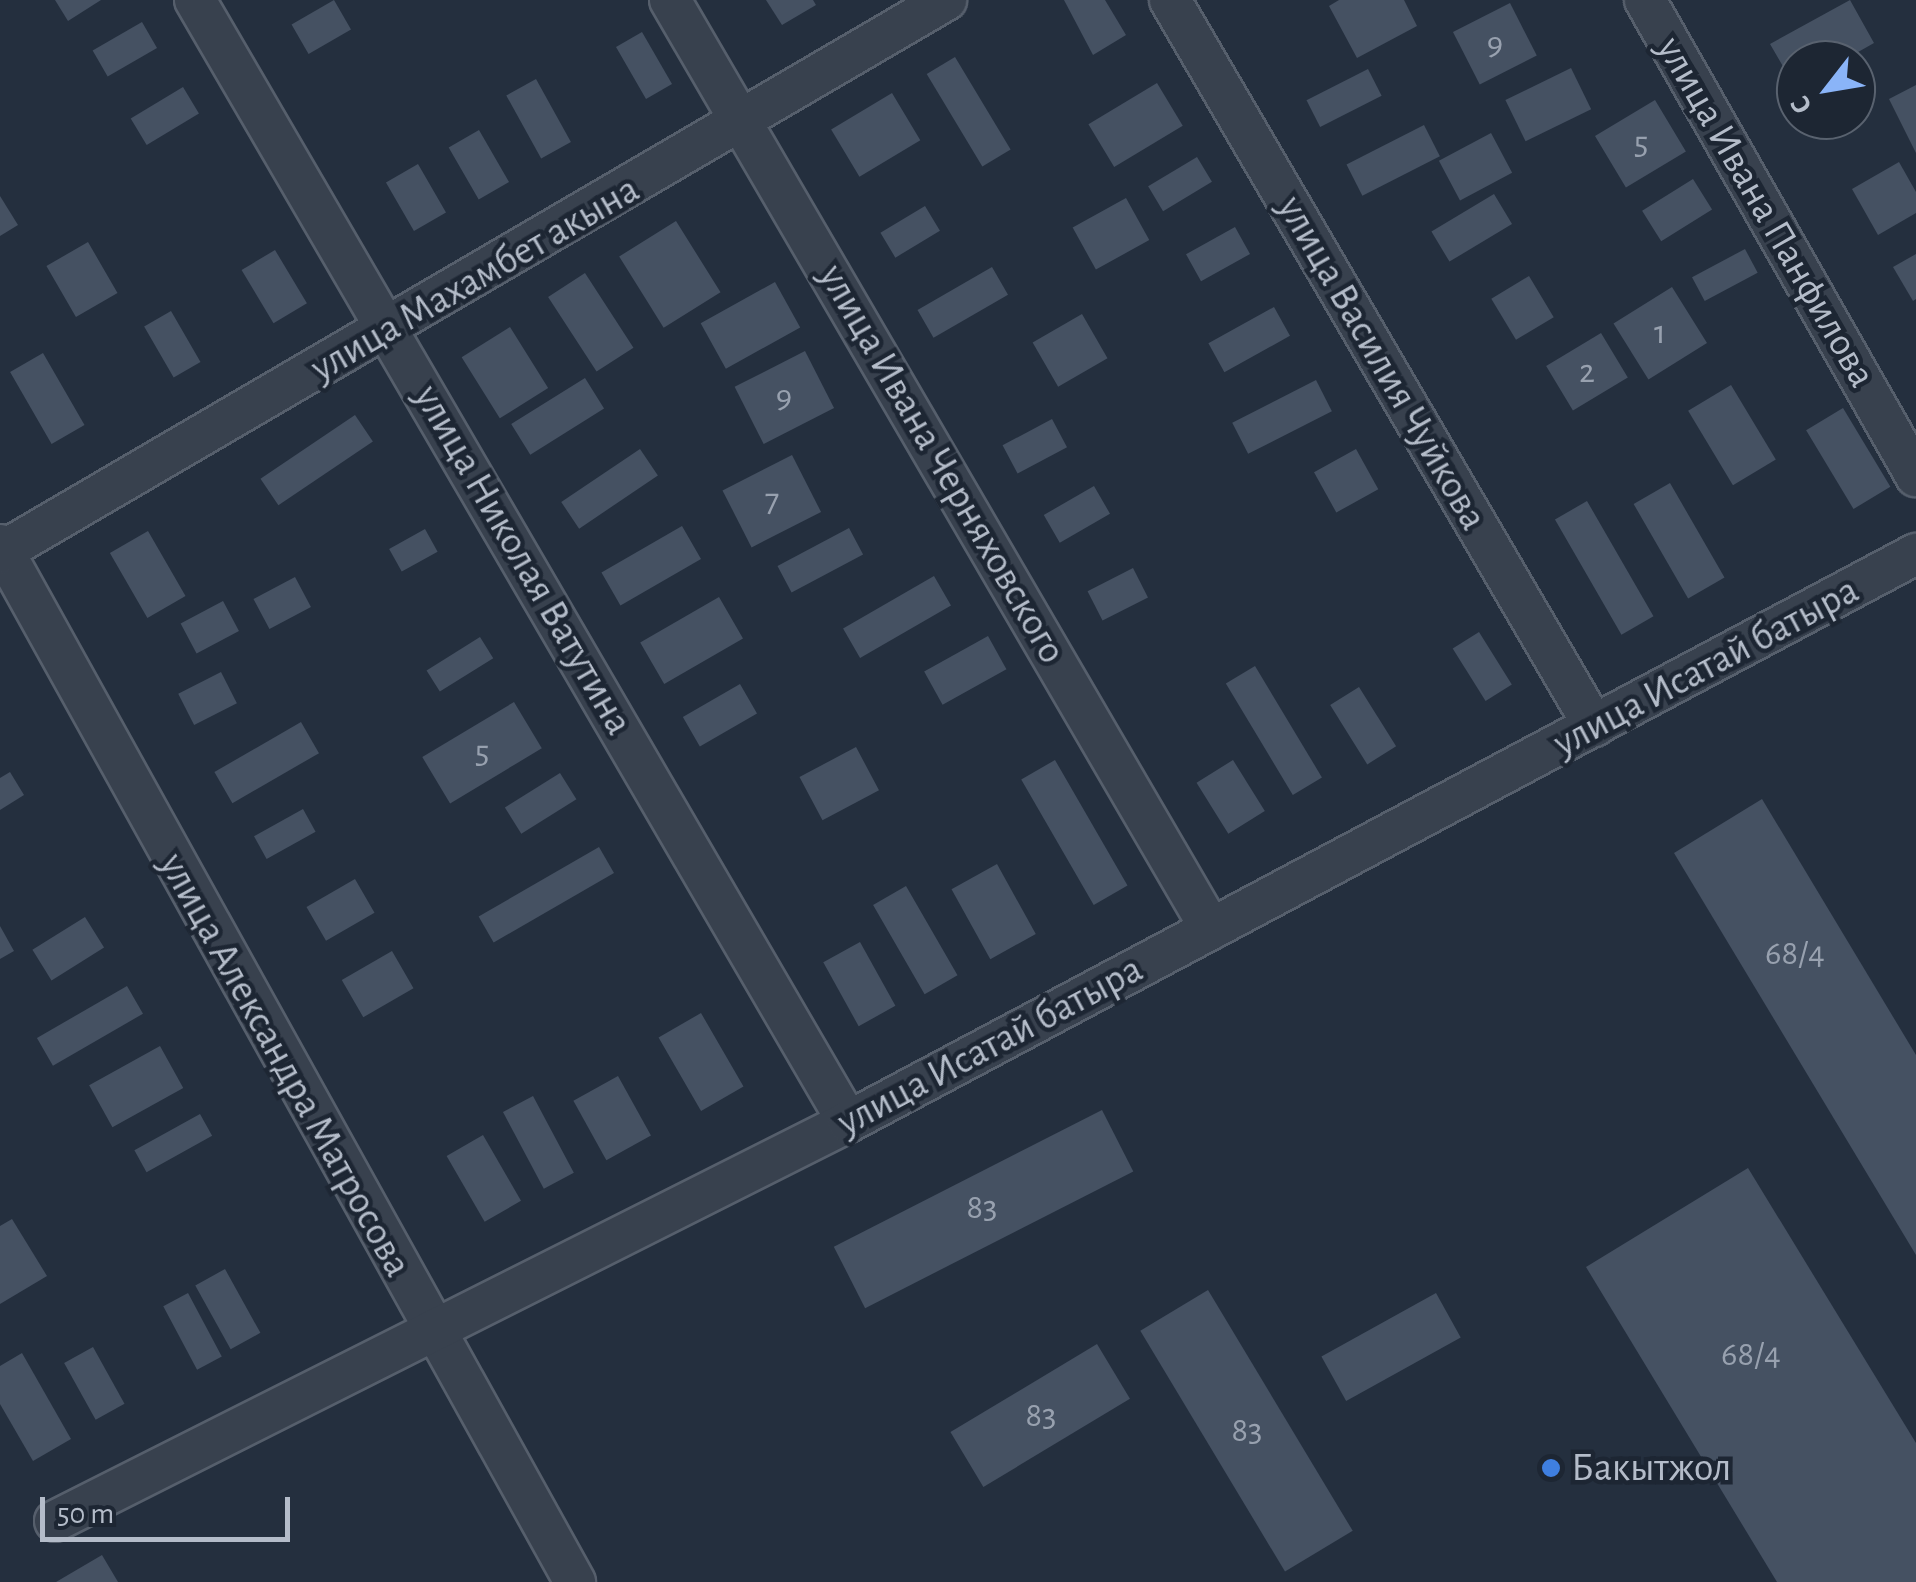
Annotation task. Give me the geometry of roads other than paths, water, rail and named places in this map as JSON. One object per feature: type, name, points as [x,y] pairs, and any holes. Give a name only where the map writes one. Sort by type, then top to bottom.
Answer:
[{"type":"street","name":"улица Николая Ватутина","points":[[195,0],[848,1122]]},
{"type":"street","name":"улица Ивана Черняховского","points":[[670,0],[1211,929]]},
{"type":"street","name":"улица Махамбет акына","points":[[1,550],[390,330],[946,0]]},
{"type":"street","name":"улица Василия Чуйкова","points":[[1170,0],[1594,726]]},
{"type":"street","name":"улица Ивана Панфилова","points":[[1645,0],[1916,476]]},
{"type":"street","name":"улица Александра Матросова","points":[[1,550],[433,1334],[575,1582]]},
{"type":"street","name":"улица Исатай батыра","points":[[55,1520],[433,1334],[848,1122],[1916,554]]},
{"type":"place","name":"Бакытжол","points":[[1551,1468]]}]
